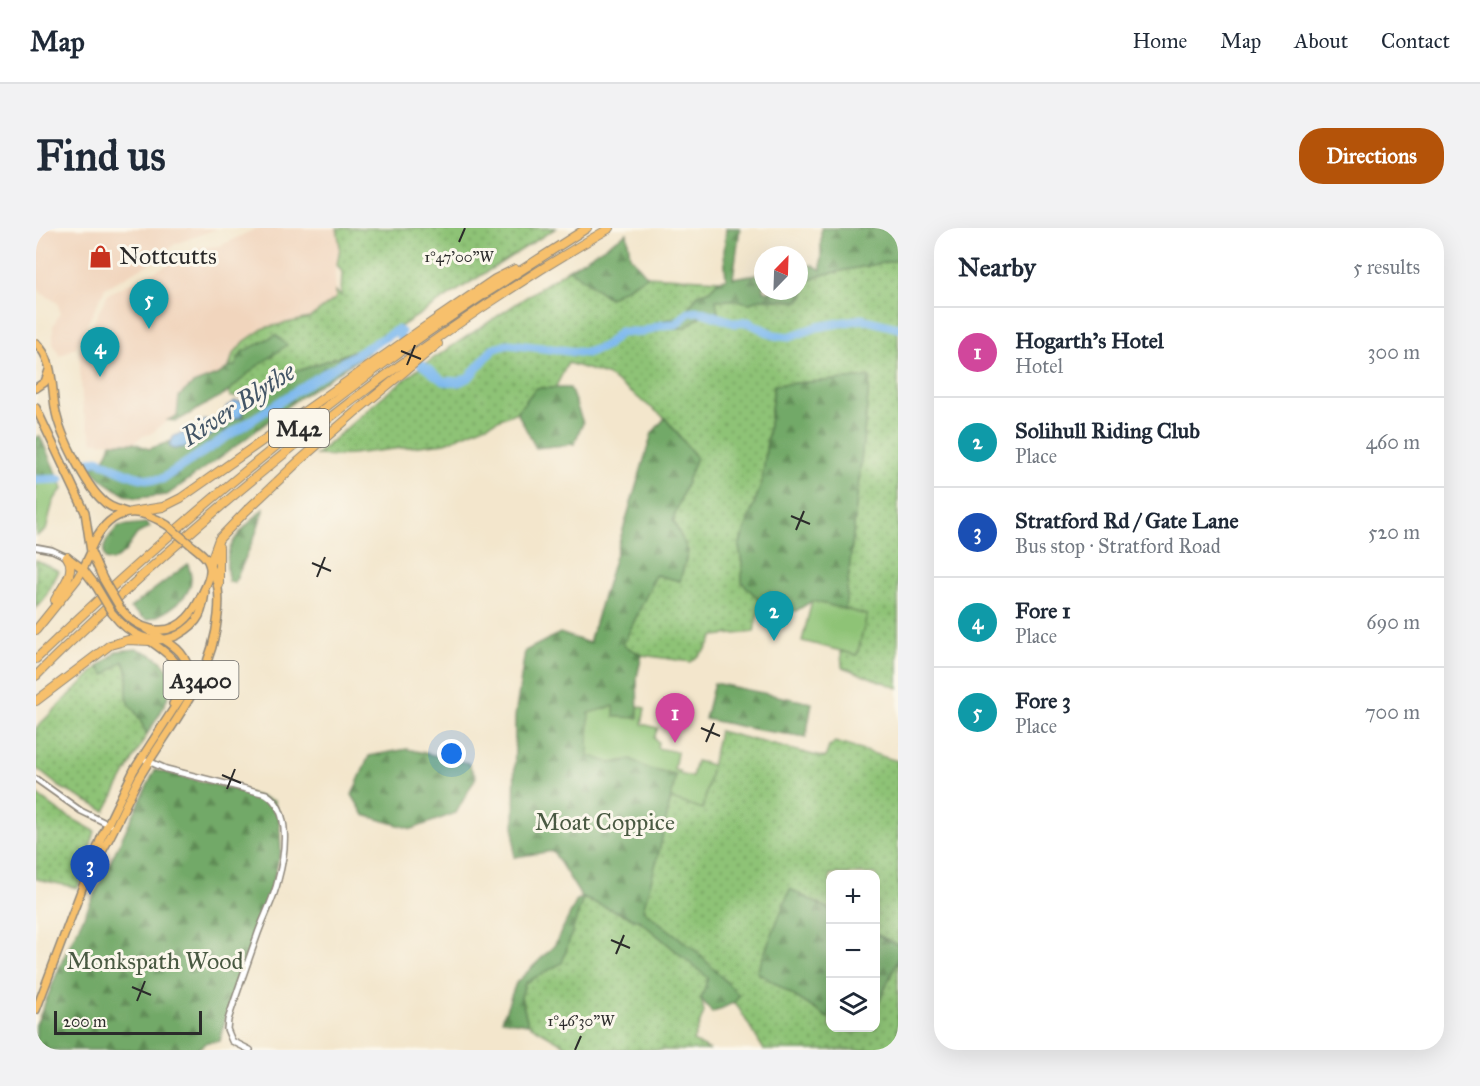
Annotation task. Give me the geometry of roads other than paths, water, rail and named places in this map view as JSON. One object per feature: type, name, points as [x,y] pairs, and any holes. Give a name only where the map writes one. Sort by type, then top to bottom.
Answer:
[{"type":"highway","name":"M42","points":[[36,659],[164,539],[327,406],[433,328],[587,228]]},
{"type":"highway","name":"M42","points":[[36,676],[64,647],[225,501],[337,412],[491,302],[610,228]]},
{"type":"highway","points":[[129,512],[163,507],[181,498],[495,279],[555,249]]},
{"type":"highway","points":[[210,565],[216,544],[224,534],[314,447],[491,302]]},
{"type":"highway","points":[[219,585],[218,557],[224,534]]},
{"type":"highway","points":[[45,617],[71,570],[67,557]]},
{"type":"highway","points":[[36,630],[83,569]]},
{"type":"highway","points":[[36,701],[110,645],[122,641],[150,641]]},
{"type":"main road","points":[[36,343],[48,360],[57,417],[70,450],[99,498],[109,505],[129,512],[148,515],[167,525],[190,543],[210,565],[219,585]]},
{"type":"main road","points":[[36,387],[45,382],[50,368]]},
{"type":"main road","points":[[36,408],[85,512],[91,550],[98,572],[120,608],[131,620],[145,628],[165,630],[183,622],[192,612],[207,584]]},
{"type":"main road","points":[[83,569],[100,530],[108,521],[129,512]]},
{"type":"main road","points":[[67,557],[83,569],[112,614],[126,628],[150,641],[175,660],[182,678],[179,691],[159,730]]},
{"type":"main road","points":[[150,641],[164,640],[185,631],[195,622],[202,608],[210,565]]},
{"type":"main road","name":"A3400","points":[[146,759],[182,712],[207,667],[218,623],[219,585]]},
{"type":"main road","name":"A3400","points":[[36,1010],[94,855],[146,759],[159,730],[186,692],[190,677],[184,655],[145,628]]},
{"type":"street","points":[[36,547],[52,550],[67,557]]},
{"type":"street","points":[[146,759],[166,769],[266,794],[275,800],[280,809],[284,852],[278,882],[228,1020],[227,1029],[232,1041],[250,1050]]},
{"type":"street","points":[[36,779],[81,811],[111,826]]},
{"type":"water","points":[[235,401],[246,402],[241,417],[190,446],[174,449],[169,446],[174,436],[196,428],[205,420],[218,421],[223,418],[226,407]]},
{"type":"waterway","name":"River Blythe","points":[[421,364],[443,381],[459,382],[469,377],[493,349],[508,344],[586,353],[606,346],[620,332],[642,332],[662,325],[676,324],[689,312],[699,311],[735,323],[748,322],[774,335],[789,337],[817,327],[862,319],[898,328]]},
{"type":"waterway","name":"River Blythe","points":[[90,462],[97,460],[136,477],[162,479],[310,382],[397,330],[401,332],[400,336]]},
{"type":"waterway","name":"River Blythe","points":[[36,480],[60,479]]},
{"type":"place","name":"Nottcutts","points":[[101,256]]},
{"type":"place","name":"Fore 3","points":[[149,329]]},
{"type":"place","name":"Fore 1","points":[[100,377]]},
{"type":"place","name":"Solihull Riding Club","points":[[774,641]]},
{"type":"place","name":"Hogarth's Hotel","points":[[675,743]]},
{"type":"place","name":"Stratford Rd / Gate Lane","points":[[90,895]]},
{"type":"park label","name":"Moat Coppice","points":[[605,822]]},
{"type":"park label","name":"Monkspath Wood","points":[[155,961]]}]
